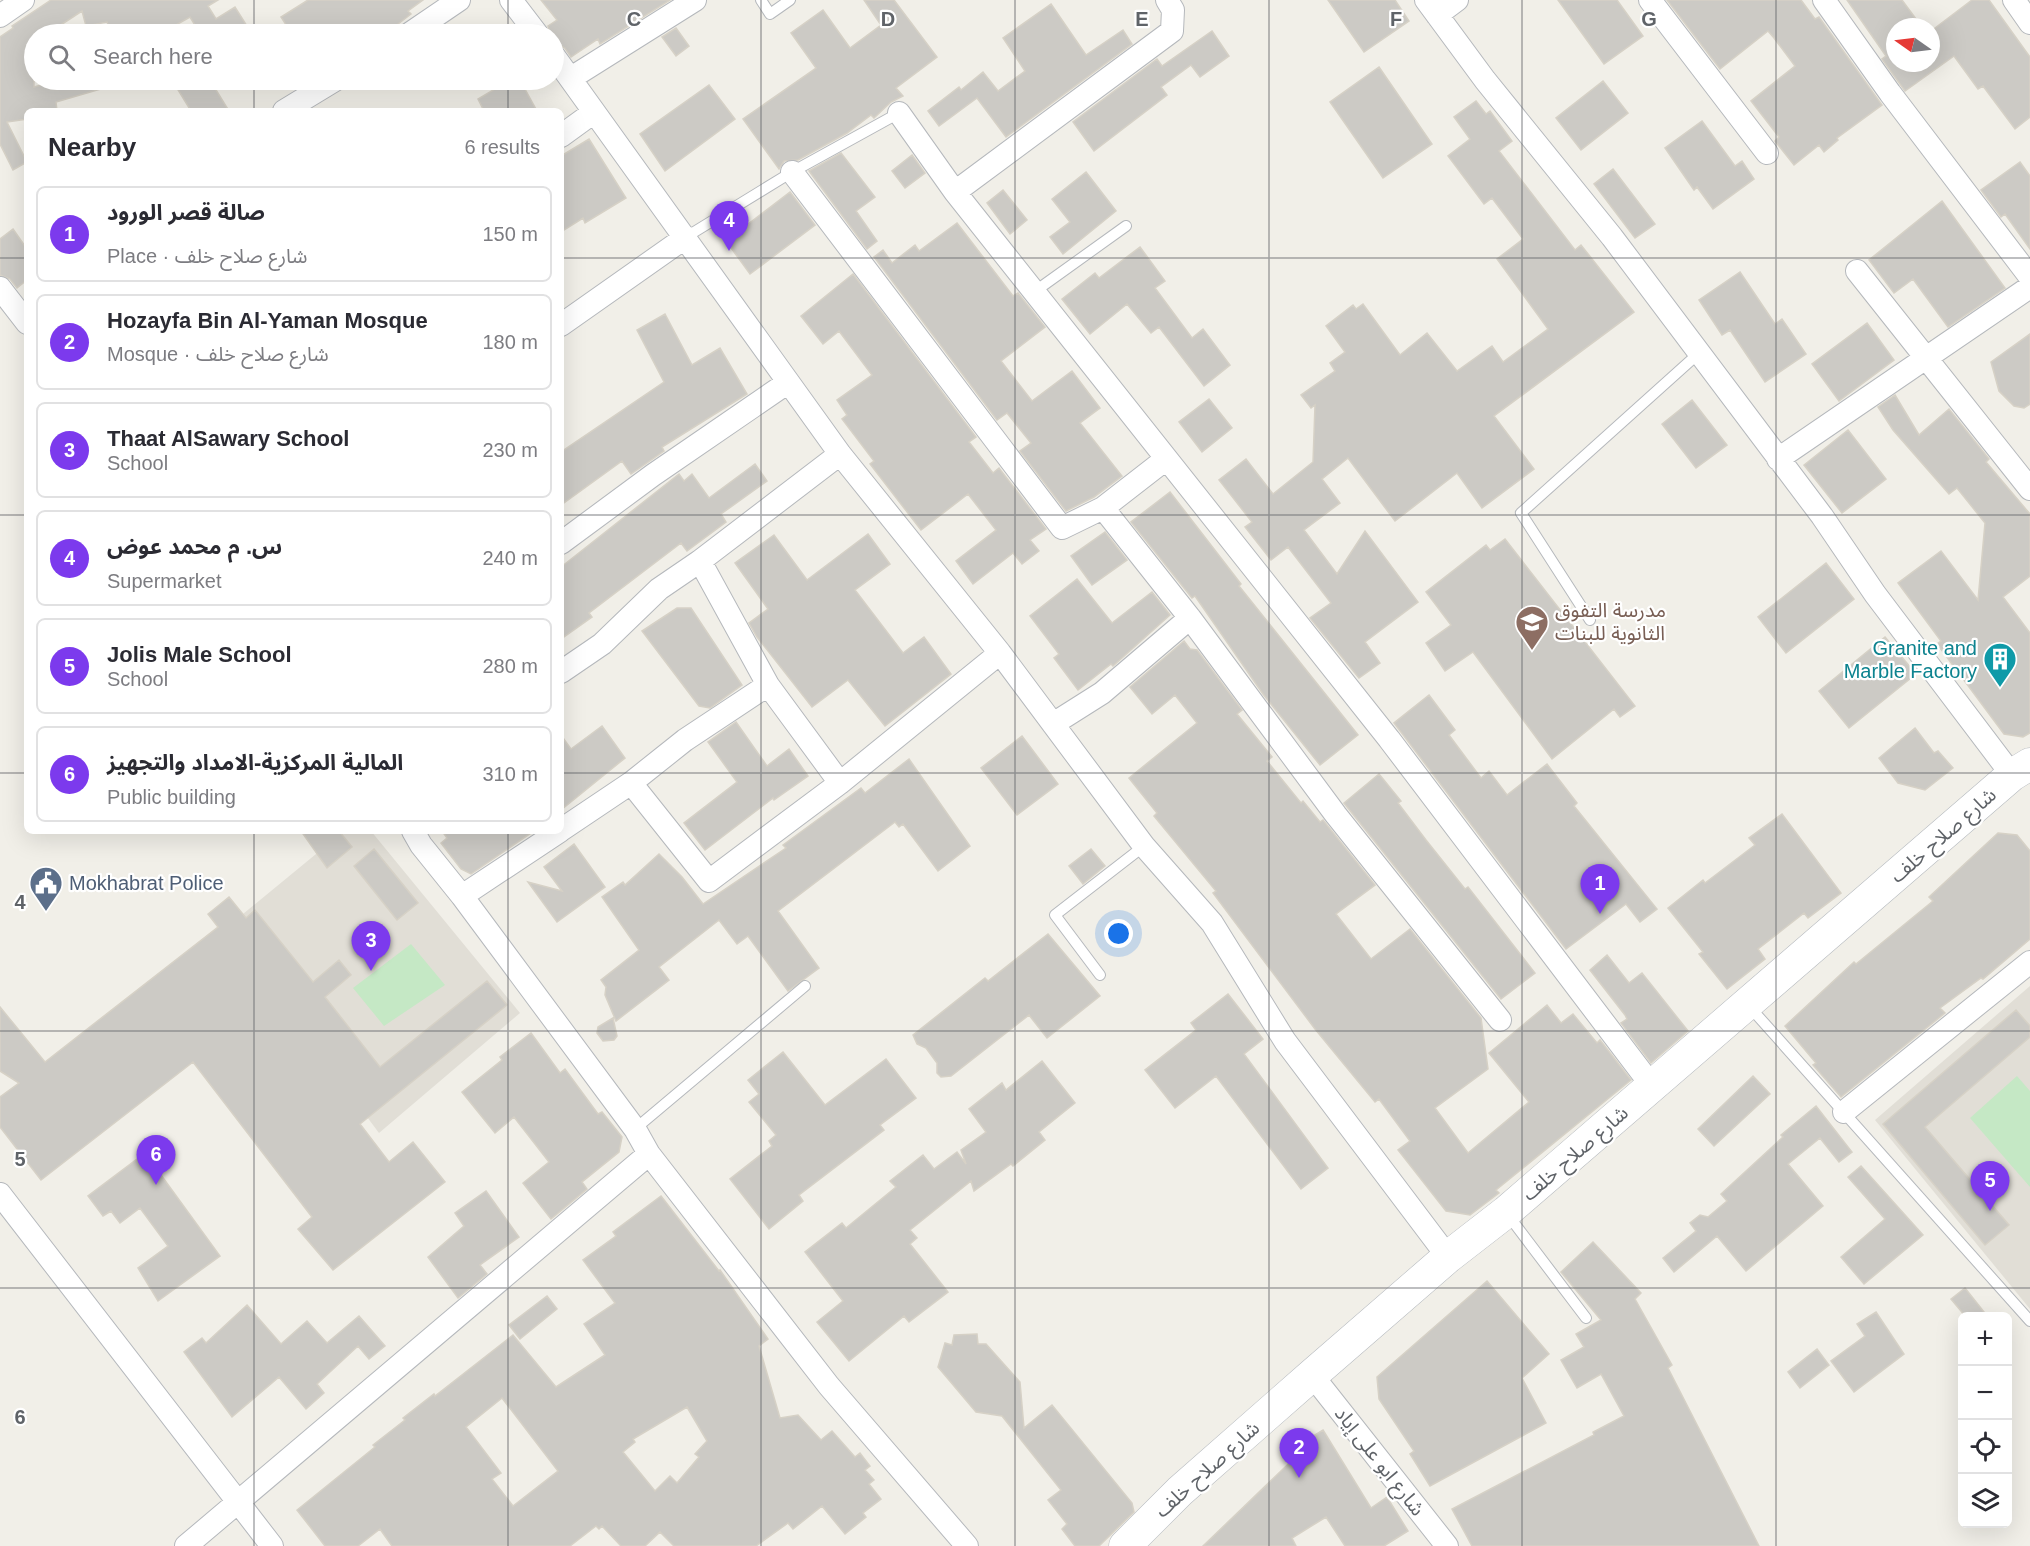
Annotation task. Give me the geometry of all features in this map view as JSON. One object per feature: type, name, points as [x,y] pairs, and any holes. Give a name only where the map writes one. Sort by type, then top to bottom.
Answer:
[{"type":"main road","name":"شارع صلاح خلف","points":[[1125,1546],[1180,1491],[1448,1257],[1506,1212],[1746,1003],[2021,770]]},
{"type":"street","points":[[0,16],[23,0]]},
{"type":"street","points":[[424,24],[459,0]]},
{"type":"street","points":[[511,0],[529,24]]},
{"type":"street","points":[[571,78],[695,0]]},
{"type":"street","points":[[955,192],[1172,31],[1173,10],[1167,0]]},
{"type":"street","points":[[1457,0],[1431,8],[1485,80],[1612,237],[1778,459],[1875,594],[2021,770]]},
{"type":"street","points":[[1650,0],[1767,153]]},
{"type":"street","points":[[1824,0],[1890,93],[2030,277]]},
{"type":"street","points":[[2013,0],[2030,23]]},
{"type":"street","points":[[564,69],[840,454],[1000,653],[1144,846],[1212,923],[1285,1041],[1448,1257]]},
{"type":"street","points":[[289,108],[319,90]]},
{"type":"street","points":[[564,134],[594,112]]},
{"type":"street","points":[[899,113],[955,192],[1389,738],[1652,1086]]},
{"type":"street","points":[[792,171],[1062,528],[1103,508],[1166,459]]},
{"type":"street","points":[[564,323],[686,237]]},
{"type":"street","points":[[1857,271],[2030,489]]},
{"type":"street","points":[[1778,459],[1927,360],[2030,287]]},
{"type":"street","points":[[13,294],[24,317]]},
{"type":"street","points":[[564,541],[653,475],[787,383]]},
{"type":"street","points":[[564,670],[602,644],[659,589],[700,561],[840,454]]},
{"type":"street","points":[[1103,508],[1190,618],[1336,815],[1500,1020]]},
{"type":"street","points":[[700,561],[768,685],[840,783]]},
{"type":"street","points":[[1053,723],[1102,693],[1190,618]]},
{"type":"street","points":[[632,783],[709,881],[840,783],[1000,653]]},
{"type":"street","points":[[564,829],[632,783],[685,740],[768,685]]},
{"type":"street","points":[[415,834],[634,1129],[649,1154],[829,1386],[967,1546]]},
{"type":"street","points":[[462,897],[556,834]]},
{"type":"street","points":[[1844,1112],[2030,962]]},
{"type":"street","points":[[186,1546],[649,1154]]},
{"type":"street","points":[[0,1194],[272,1546]]},
{"type":"street","name":"شارع ابو على إياد","points":[[1312,1375],[1447,1546]]},
{"type":"lane","points":[[761,0],[770,14],[790,0]]},
{"type":"lane","points":[[686,237],[792,171],[899,113]]},
{"type":"lane","points":[[1034,292],[1126,226]]},
{"type":"lane","points":[[1590,620],[1521,513],[1699,353]]},
{"type":"lane","points":[[1100,975],[1055,915],[1144,846]]},
{"type":"lane","points":[[634,1129],[806,986]]},
{"type":"lane","points":[[1746,1003],[2030,1321]]},
{"type":"lane","points":[[1506,1212],[1586,1318]]},
{"type":"shaded area","points":[[340,834],[373,834],[520,1013],[379,1133],[226,928]]},
{"type":"shaded area","points":[[2030,986],[2030,1309],[1875,1120]]},
{"type":"green space","points":[[411,944],[445,985],[384,1026],[353,988]]},
{"type":"green space","points":[[2017,1076],[2030,1091],[2030,1187],[1970,1118]]},
{"type":"building","points":[[51,0],[218,0],[208,6],[216,19],[235,7],[246,24],[194,24],[190,17],[178,24],[108,24],[107,22],[85,24],[82,11],[62,24],[24,24],[24,90],[97,90],[56,102],[57,108],[24,108],[24,119],[7,122],[24,156],[24,164],[13,170],[0,144],[0,37],[13,28],[12,26]]},
{"type":"building","points":[[308,0],[423,0],[408,11],[411,14],[398,24],[286,24],[281,17]]},
{"type":"building","points":[[541,0],[670,0],[600,44],[598,39],[571,57],[564,47],[564,24],[551,24],[557,20]]},
{"type":"building","points":[[864,0],[894,0],[937,57],[896,88],[903,96],[891,102],[874,118],[871,115],[847,133],[798,160],[784,161],[779,169],[743,119],[816,68],[791,33],[823,10],[850,48],[881,25]]},
{"type":"building","points":[[1328,0],[1395,0],[1409,21],[1364,52]]},
{"type":"building","points":[[1558,0],[1617,0],[1643,36],[1604,64]]},
{"type":"building","points":[[1667,0],[1801,0],[1815,19],[1819,17],[1882,105],[1837,138],[1838,140],[1824,152],[1819,145],[1794,165],[1775,141],[1779,137],[1751,101],[1795,66],[1774,38],[1768,31],[1720,69]]},
{"type":"building","points":[[1847,0],[1902,0],[1915,18],[1886,18],[1886,56]]},
{"type":"building","points":[[1972,0],[1989,0],[2030,57],[2030,117],[2015,129],[1983,86],[1978,89],[1954,56],[1940,66],[1940,24]]},
{"type":"building","points":[[1051,4],[1086,55],[1123,30],[1132,44],[1006,137],[977,98],[939,126],[928,111],[959,87],[961,90],[983,72],[998,91],[1025,71],[1003,38]]},
{"type":"building","points":[[676,28],[689,46],[676,56],[662,37]]},
{"type":"building","points":[[1212,31],[1229,56],[1200,77],[1191,65],[1161,87],[1167,95],[1094,151],[1073,122],[1157,59],[1162,66]]},
{"type":"building","points":[[1379,67],[1432,144],[1383,178],[1330,102]]},
{"type":"building","points":[[1891,72],[1932,72],[1905,91]]},
{"type":"building","points":[[1603,81],[1628,113],[1581,150],[1556,118]]},
{"type":"building","points":[[709,85],[735,119],[665,171],[640,134]]},
{"type":"building","points":[[178,90],[216,90],[227,108],[189,108]]},
{"type":"building","points":[[493,90],[525,90],[535,108],[482,108],[478,99]]},
{"type":"building","points":[[1476,101],[1486,114],[1490,111],[1512,141],[1499,151],[1575,250],[1581,245],[1634,312],[1494,416],[1534,469],[1482,508],[1457,473],[1395,521],[1348,458],[1322,479],[1340,503],[1304,530],[1337,574],[1365,531],[1418,602],[1365,642],[1380,663],[1359,678],[1310,618],[1331,603],[1288,547],[1271,560],[1245,527],[1252,522],[1219,480],[1246,459],[1273,494],[1313,462],[1315,405],[1311,408],[1301,395],[1335,371],[1330,363],[1345,352],[1326,326],[1353,305],[1356,309],[1363,304],[1400,355],[1427,333],[1457,371],[1492,346],[1503,362],[1548,329],[1497,259],[1523,239],[1492,198],[1484,204],[1448,156],[1470,139],[1454,117]]},
{"type":"building","points":[[1702,121],[1735,166],[1742,161],[1754,179],[1713,209],[1697,187],[1694,190],[1665,148]]},
{"type":"building","points":[[589,139],[626,198],[585,223],[583,218],[564,230],[564,154]]},
{"type":"building","points":[[841,153],[875,197],[856,211],[877,241],[867,249],[809,171]]},
{"type":"building","points":[[912,155],[925,173],[905,188],[892,171]]},
{"type":"building","points":[[2020,162],[2030,176],[2030,249],[2005,214],[2001,217],[1981,190]]},
{"type":"building","points":[[1613,169],[1655,224],[1635,238],[1594,184]]},
{"type":"building","points":[[1086,172],[1116,211],[1063,254],[1050,237],[1070,222],[1052,199]]},
{"type":"building","points":[[1003,190],[1027,220],[1010,234],[987,203]]},
{"type":"building","points":[[790,192],[815,225],[750,274],[726,241]]},
{"type":"building","points":[[1942,201],[2005,288],[1948,327],[1913,279],[1894,293],[1869,260]]},
{"type":"building","points":[[957,223],[1013,296],[1018,293],[1045,327],[1001,361],[1032,401],[1072,371],[1100,408],[1080,423],[1122,476],[1094,497],[1066,511],[1020,451],[1031,443],[1007,413],[997,420],[874,257],[883,250],[892,263],[915,245],[919,251]]},
{"type":"building","points":[[13,229],[24,245],[24,282],[17,288],[10,279],[0,275],[0,239]]},
{"type":"building","points":[[1140,247],[1165,281],[1155,288],[1192,338],[1203,329],[1230,365],[1204,386],[1159,327],[1151,333],[1127,304],[1090,334],[1062,299],[1095,273],[1099,278]]},
{"type":"building","points":[[1740,272],[1775,324],[1782,319],[1806,354],[1765,382],[1730,330],[1722,335],[1699,300]]},
{"type":"building","points":[[853,274],[976,437],[969,442],[993,473],[999,468],[1046,529],[1030,540],[1039,551],[1022,564],[1013,553],[973,584],[956,561],[996,530],[968,494],[921,530],[870,464],[874,461],[842,419],[847,415],[837,400],[872,375],[839,331],[823,344],[801,316]]},
{"type":"building","points":[[665,314],[692,365],[720,348],[747,394],[662,447],[664,451],[631,474],[622,461],[564,503],[564,450],[664,382],[637,330]]},
{"type":"building","points":[[1867,323],[1894,360],[1839,401],[1812,364]]},
{"type":"building","points":[[2030,334],[2030,404],[2024,408],[2014,406],[1999,391],[1991,362]]},
{"type":"building","points":[[1895,395],[1919,435],[1949,409],[1989,459],[1986,462],[2030,514],[2030,576],[2003,597],[2030,633],[2030,733],[2023,737],[2004,734],[1937,644],[1941,641],[1898,583],[1941,551],[1978,600],[1985,523],[1957,488],[1949,494],[1893,430],[1878,407]]},
{"type":"building","points":[[1209,399],[1232,428],[1202,452],[1179,422]]},
{"type":"building","points":[[1692,400],[1727,445],[1696,468],[1662,424]]},
{"type":"building","points":[[1848,430],[1886,479],[1842,513],[1804,465]]},
{"type":"building","points":[[755,464],[767,481],[721,514],[726,522],[687,551],[681,543],[589,613],[592,617],[564,637],[564,565],[679,474],[684,481],[692,474],[709,498]]},
{"type":"building","points":[[1170,492],[1241,584],[1239,586],[1358,735],[1320,765],[1263,694],[1195,596],[1192,598],[1131,522]]},
{"type":"building","points":[[1105,532],[1127,560],[1092,585],[1071,556]]},
{"type":"building","points":[[868,534],[890,564],[855,590],[903,653],[924,637],[951,674],[885,726],[848,680],[812,707],[757,637],[749,623],[768,609],[735,563],[774,535],[807,580]]},
{"type":"building","name":"مدرسة التفوق الثانوية للبنات","points":[[1505,539],[1635,706],[1620,717],[1614,709],[1552,759],[1473,652],[1445,671],[1426,643],[1451,625],[1426,592],[1486,545],[1490,550]]},
{"type":"building","points":[[1826,563],[1854,599],[1786,653],[1758,617]]},
{"type":"building","points":[[1077,579],[1112,623],[1152,592],[1170,615],[1113,666],[1111,664],[1078,690],[1054,658],[1059,654],[1030,616]]},
{"type":"building","points":[[677,608],[691,608],[742,685],[710,708],[699,706],[642,631]]},
{"type":"building","points":[[1885,637],[1916,674],[1849,728],[1819,691]]},
{"type":"building","points":[[1184,641],[1190,649],[1197,650],[1242,710],[1237,714],[1272,757],[1267,761],[1301,803],[1303,801],[1320,822],[1323,820],[1375,885],[1336,914],[1371,959],[1410,929],[1481,1018],[1488,1069],[1435,1108],[1468,1153],[1529,1102],[1489,1053],[1547,1005],[1561,1023],[1573,1014],[1597,1043],[1600,1040],[1631,1080],[1496,1190],[1499,1193],[1470,1215],[1446,1211],[1398,1150],[1410,1141],[1379,1099],[1375,1102],[1315,1029],[1213,893],[1216,891],[1154,816],[1157,813],[1129,778],[1197,723],[1175,695],[1152,714],[1130,687]]},
{"type":"building","points":[[1429,695],[1455,730],[1449,735],[1481,778],[1489,771],[1507,795],[1547,764],[1577,803],[1574,806],[1657,909],[1640,922],[1626,904],[1566,949],[1394,723]]},
{"type":"building","points":[[736,722],[767,766],[789,749],[808,776],[774,800],[773,798],[705,850],[684,823],[737,782],[708,742]]},
{"type":"building","points":[[602,726],[625,758],[564,808],[564,739],[571,749]]},
{"type":"building","points":[[1915,728],[1934,753],[1938,751],[1953,768],[1925,790],[1898,783],[1879,758]]},
{"type":"building","points":[[1022,736],[1058,784],[1017,815],[981,768]]},
{"type":"building","points":[[909,759],[970,846],[938,871],[903,824],[899,827],[895,822],[778,911],[819,968],[788,991],[748,936],[737,944],[719,920],[659,967],[669,980],[616,1021],[605,995],[606,987],[601,980],[639,950],[602,897],[623,882],[625,885],[659,854],[682,877],[703,904],[786,848],[783,845],[861,788],[865,793]]},
{"type":"building","points":[[1379,774],[1401,801],[1398,803],[1426,840],[1465,889],[1468,887],[1535,973],[1501,999],[1344,803]]},
{"type":"building","points":[[1782,814],[1841,893],[1808,918],[1804,913],[1758,949],[1765,959],[1727,989],[1699,954],[1703,952],[1668,908],[1703,880],[1705,883],[1755,845],[1749,838]]},
{"type":"building","points":[[1998,833],[2017,835],[2030,851],[2030,939],[1983,979],[1981,978],[1940,1008],[1945,1013],[1841,1097],[1813,1065],[1816,1063],[1785,1026],[1854,962],[1856,964],[1933,901],[1929,897]]},
{"type":"building","points":[[303,834],[341,834],[352,847],[327,868]]},
{"type":"building","points":[[444,834],[530,834],[471,874],[461,869],[441,843],[447,838]]},
{"type":"building","points":[[574,844],[605,887],[557,922],[528,882],[562,891],[544,867]]},
{"type":"building","points":[[374,849],[418,903],[397,920],[354,866]]},
{"type":"building","points":[[1091,849],[1105,866],[1083,884],[1069,866]]},
{"type":"building","points":[[229,897],[246,918],[255,910],[313,982],[339,960],[351,975],[325,997],[380,1067],[487,981],[507,1005],[360,1124],[389,1162],[413,1142],[445,1182],[333,1270],[298,1229],[312,1217],[193,1062],[41,1180],[0,1127],[0,1097],[19,1083],[0,1071],[0,1007],[45,1062],[218,927],[208,914]]},
{"type":"building","points":[[1048,934],[1100,996],[1047,1038],[1029,1015],[951,1076],[941,1077],[937,1073],[937,1063],[926,1048],[917,1044],[913,1035],[985,978],[988,981]]},
{"type":"building","points":[[1607,955],[1629,983],[1642,973],[1688,1031],[1651,1063],[1621,1023],[1627,1019],[1625,1015],[1590,970]]},
{"type":"building","points":[[1228,994],[1263,1039],[1244,1054],[1328,1168],[1301,1189],[1216,1076],[1175,1108],[1145,1070],[1196,1030],[1191,1023]]},
{"type":"building","points":[[2016,1010],[2030,1026],[2030,1037],[1925,1127],[2009,1225],[1985,1245],[1883,1124]]},
{"type":"building","points":[[613,1018],[617,1036],[614,1040],[603,1041],[597,1033],[598,1027]]},
{"type":"building","points":[[531,1033],[560,1073],[565,1069],[598,1114],[602,1112],[622,1137],[619,1152],[582,1182],[587,1189],[551,1219],[523,1183],[549,1162],[514,1117],[495,1133],[462,1092],[502,1060],[500,1057]]},
{"type":"building","points":[[783,1052],[825,1105],[886,1059],[916,1098],[880,1125],[884,1130],[799,1195],[803,1201],[769,1229],[730,1179],[772,1146],[769,1141],[776,1135],[749,1102],[759,1094],[748,1080]]},
{"type":"building","points":[[1042,1061],[1075,1103],[1039,1132],[1045,1140],[1013,1166],[1011,1164],[974,1191],[971,1181],[910,1230],[917,1238],[910,1244],[948,1292],[909,1322],[904,1316],[849,1361],[817,1322],[843,1301],[805,1252],[842,1223],[846,1228],[896,1187],[890,1181],[923,1155],[934,1169],[957,1152],[966,1164],[961,1150],[986,1132],[969,1109],[1002,1083],[1006,1090]]},
{"type":"building","points":[[1753,1076],[1770,1094],[1714,1146],[1698,1129]]},
{"type":"building","points":[[1816,1106],[1852,1152],[1839,1162],[1820,1138],[1788,1164],[1823,1206],[1746,1271],[1717,1236],[1674,1272],[1663,1258],[1696,1231],[1690,1223],[1700,1215],[1708,1217],[1727,1201],[1721,1194],[1783,1137],[1781,1135]]},
{"type":"building","points":[[145,1153],[220,1256],[158,1301],[138,1268],[168,1246],[140,1208],[120,1223],[111,1211],[103,1216],[88,1196]]},
{"type":"building","points":[[1861,1166],[1923,1235],[1864,1284],[1841,1257],[1885,1219],[1848,1177]]},
{"type":"building","points":[[486,1191],[519,1237],[480,1265],[487,1274],[458,1298],[428,1257],[464,1226],[455,1213]]},
{"type":"building","points":[[661,1196],[720,1270],[768,1339],[759,1346],[780,1418],[798,1415],[821,1440],[832,1431],[855,1457],[860,1453],[870,1466],[865,1470],[874,1480],[869,1484],[881,1499],[863,1513],[866,1517],[845,1534],[822,1506],[793,1529],[788,1523],[756,1546],[674,1546],[660,1532],[645,1546],[621,1546],[602,1526],[599,1529],[596,1526],[570,1546],[392,1546],[380,1529],[358,1546],[325,1546],[297,1510],[375,1447],[373,1445],[405,1420],[403,1418],[513,1335],[556,1387],[605,1355],[584,1324],[615,1303],[583,1260],[616,1236],[613,1232]],"holes":[[[502,1398],[558,1471],[513,1506],[492,1479],[501,1473],[466,1427]],[[687,1407],[707,1441],[695,1454],[699,1457],[677,1483],[670,1476],[655,1491],[623,1452],[635,1442],[633,1439]]]},
{"type":"building","points":[[1593,1242],[1641,1293],[1635,1299],[1672,1365],[1668,1368],[1759,1546],[1472,1546],[1452,1509],[1594,1435],[1593,1432],[1624,1416],[1601,1374],[1577,1388],[1561,1360],[1584,1347],[1576,1334],[1601,1320],[1561,1272]]},
{"type":"building","points":[[1487,1281],[1549,1354],[1522,1378],[1546,1423],[1430,1486],[1410,1454],[1414,1451],[1379,1399],[1377,1377]]},
{"type":"building","points":[[1965,1288],[1984,1312],[1962,1312],[1951,1299]]},
{"type":"building","points":[[547,1296],[557,1309],[520,1339],[509,1325]]},
{"type":"building","points":[[247,1305],[281,1344],[307,1321],[327,1343],[359,1316],[385,1346],[369,1359],[358,1346],[317,1384],[324,1393],[306,1409],[279,1377],[232,1417],[184,1352],[202,1338],[206,1343]]},
{"type":"building","points":[[1876,1312],[1904,1354],[1854,1392],[1831,1361],[1865,1336],[1857,1324]]},
{"type":"building","points":[[977,1334],[978,1344],[986,1344],[1020,1382],[1024,1428],[1052,1405],[1132,1503],[1134,1512],[1099,1546],[1075,1546],[1062,1529],[1067,1524],[1048,1500],[1061,1490],[1002,1416],[976,1412],[938,1367],[945,1343],[952,1345],[954,1335]]},
{"type":"building","points":[[1817,1349],[1829,1365],[1800,1388],[1788,1372]]},
{"type":"building","points":[[1323,1430],[1371,1508],[1387,1497],[1408,1531],[1384,1546],[1345,1546],[1326,1517],[1292,1538],[1296,1546],[1203,1546],[1308,1445],[1305,1441]]},
{"type":"place","name":"س. م محمد عوض","points":[[729,251]]},
{"type":"place","name":"مدرسة التفوق الثانوية للبنات","points":[[1532,651]]},
{"type":"place","name":"Granite and Marble Factory","points":[[2000,688]]},
{"type":"place","name":"Mokhabrat Police","points":[[46,912]]},
{"type":"place","name":"صالة قصر الورود","points":[[1600,914]]},
{"type":"place","name":"Thaat AlSawary School","points":[[371,971]]},
{"type":"place","name":"المالية المركزية-الامداد والتجهيز","points":[[156,1185]]},
{"type":"place","name":"Jolis Male School","points":[[1990,1211]]},
{"type":"place","name":"Hozayfa Bin Al-Yaman Mosque","points":[[1299,1478]]}]
